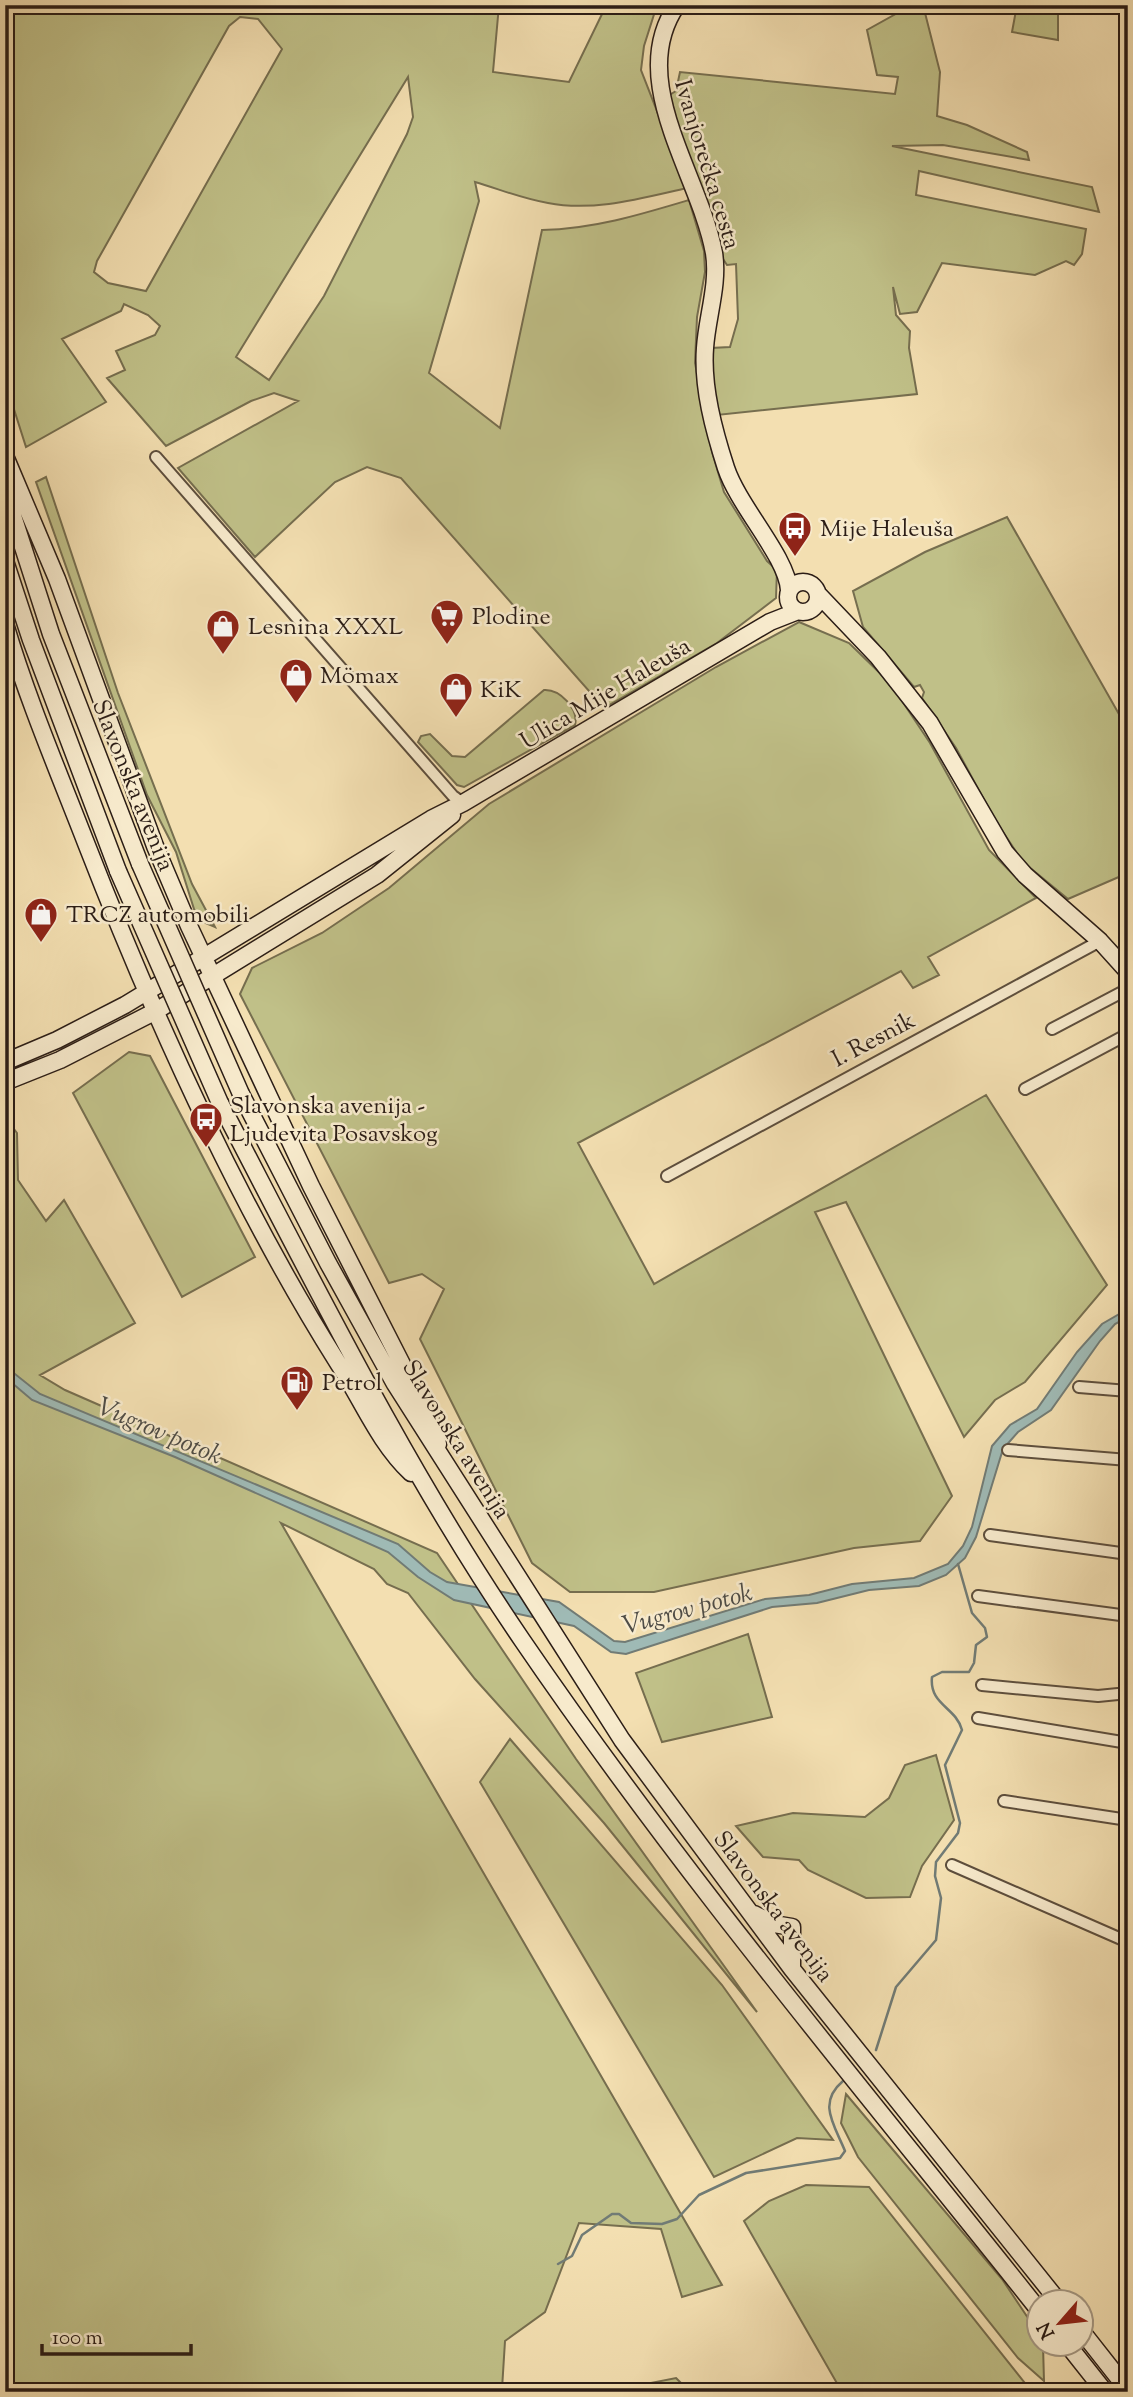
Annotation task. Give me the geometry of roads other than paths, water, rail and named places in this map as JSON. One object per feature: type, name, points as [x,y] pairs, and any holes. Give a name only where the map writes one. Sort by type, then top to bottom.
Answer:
[{"type":"main road","name":"Ivanjorečka cesta","points":[[677,5],[661,37],[657,69],[666,111],[701,206],[714,256],[705,345],[707,389],[726,468],[743,507],[783,569],[788,592]]},
{"type":"main road","points":[[5,456],[57,579],[155,846],[203,957],[311,1186],[432,1423],[444,1463]]},
{"type":"main road","name":"Slavonska avenija","points":[[5,491],[51,634],[140,864],[241,1094],[328,1263],[444,1463],[622,1740],[792,1969],[1048,2288]]},
{"type":"main road","name":"Ivanjorečka cesta","points":[[763,537],[814,589]]},
{"type":"main road","name":"Slavonska avenija","points":[[5,561],[31,640],[118,871],[220,1103],[317,1291],[424,1483],[522,1640],[724,1915],[1024,2291]]},
{"type":"main road","points":[[859,635],[832,617],[790,605],[788,592],[801,582],[814,589],[859,635],[930,723],[1005,852],[1025,876],[1100,941],[1128,972]]},
{"type":"main road","points":[[804,611],[817,603],[814,589]]},
{"type":"main road","name":"Ulica Mije Haleuša","points":[[770,622],[788,592]]},
{"type":"main road","name":"Ulica Mije Haleuša","points":[[5,1062],[57,1040],[146,992],[431,819],[463,803],[770,622],[804,611]]},
{"type":"main road","points":[[5,624],[45,740],[146,992],[244,1196],[315,1325],[388,1447],[424,1483]]},
{"type":"main road","name":"Ulica Mije Haleuša","points":[[5,1082],[60,1060],[156,1011],[384,871],[463,803]]},
{"type":"main road","points":[[748,1911],[774,1924],[792,1927],[792,1969]]},
{"type":"main road","points":[[1094,2347],[1128,2390]]},
{"type":"main road","points":[[1078,2358],[1105,2392]]},
{"type":"street","points":[[156,457],[453,796],[463,803]]},
{"type":"street","name":"I. Resnik","points":[[667,1176],[1100,941]]},
{"type":"street","points":[[1052,1029],[1128,989]]},
{"type":"street","points":[[1025,1089],[1128,1034]]},
{"type":"street","points":[[1079,1387],[1128,1391]]},
{"type":"street","points":[[1008,1450],[1128,1460]]},
{"type":"street","points":[[990,1535],[1128,1554]]},
{"type":"street","points":[[978,1596],[1128,1616]]},
{"type":"street","points":[[982,1685],[1098,1696],[1128,1693]]},
{"type":"street","points":[[978,1718],[1128,1742]]},
{"type":"street","points":[[1004,1801],[1128,1820]]},
{"type":"street","points":[[952,1865],[1128,1942]]},
{"type":"water","points":[[1128,1309],[1128,1317],[1115,1324],[1100,1341],[1051,1410],[1018,1432],[1003,1449],[976,1537],[965,1558],[946,1575],[919,1586],[869,1590],[817,1603],[772,1607],[626,1654],[611,1652],[574,1626],[454,1600],[418,1577],[388,1552],[175,1457],[32,1400],[5,1377],[5,1366],[40,1394],[398,1544],[430,1572],[447,1582],[559,1602],[614,1641],[625,1642],[765,1599],[809,1595],[852,1584],[914,1578],[948,1564],[963,1546],[972,1527],[992,1446],[1010,1425],[1037,1409],[1077,1352],[1102,1324]]},
{"type":"waterway","points":[[876,2050],[896,1987],[936,1940],[941,1898],[935,1876],[936,1862],[958,1833],[960,1823],[945,1765],[962,1730],[959,1722],[935,1694],[932,1677],[942,1672],[969,1672],[974,1663],[976,1645],[987,1637],[985,1628],[972,1613],[958,1564]]},
{"type":"waterway","points":[[558,2264],[572,2256],[582,2235],[612,2214],[619,2214],[631,2223],[662,2224],[677,2219],[699,2195],[746,2173],[840,2158],[845,2151],[829,2106],[835,2089],[843,2081]]},
{"type":"place","name":"Mije Haleuša","points":[[795,558]]},
{"type":"place","name":"Plodine","points":[[447,646]]},
{"type":"place","name":"Lesnina XXXL","points":[[223,656]]},
{"type":"place","name":"Mömax","points":[[296,705]]},
{"type":"place","name":"KiK","points":[[456,719]]},
{"type":"place","name":"TRCZ automobili","points":[[41,944]]},
{"type":"place","name":"Slavonska avenija - Ljudevita Posavskog","points":[[206,1149]]},
{"type":"place","name":"Petrol","points":[[297,1412]]},
{"type":"water label","name":"Vugrov potok","points":[[160,1430]]},
{"type":"water label","name":"Vugrov potok","points":[[687,1608]]}]
